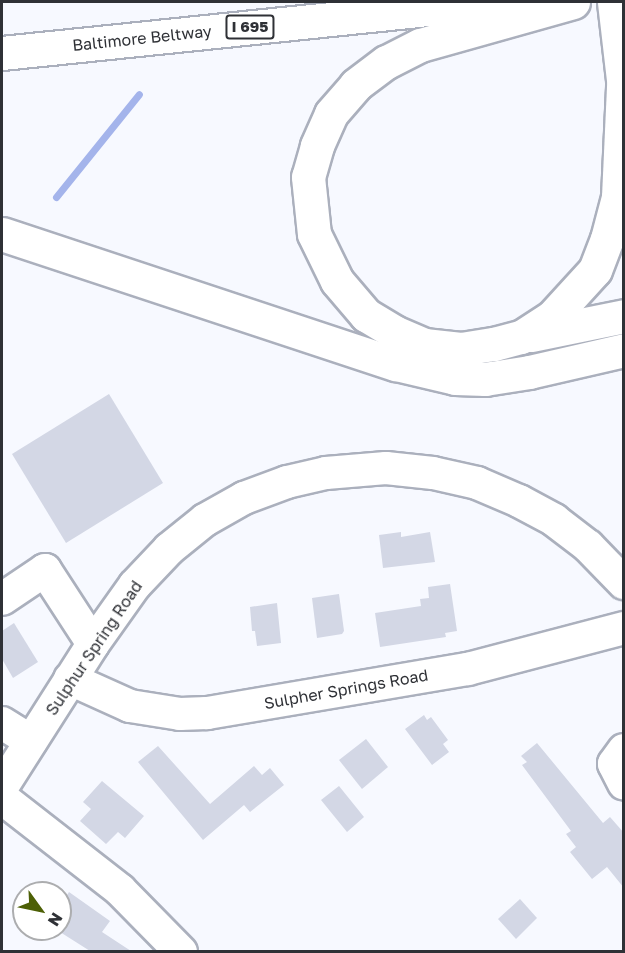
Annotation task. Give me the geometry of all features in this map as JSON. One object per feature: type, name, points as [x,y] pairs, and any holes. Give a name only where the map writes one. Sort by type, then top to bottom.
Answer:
[{"type":"main road","name":"Baltimore Beltway","points":[[2,53],[498,2]]},
{"type":"main road","points":[[573,2],[420,45],[386,62],[356,85],[332,114],[317,146],[308,177],[314,234],[324,259],[337,281],[366,315],[394,332],[424,345],[460,349],[624,316]]},
{"type":"main road","points":[[521,337],[553,316],[595,270],[618,197],[623,88],[614,2]]},
{"type":"main road","points":[[2,234],[396,364],[455,378],[485,379],[529,372],[624,350]]},
{"type":"street","name":"Sulphur Spring Road","points":[[2,787],[93,644],[135,585],[169,549],[205,520],[244,498],[286,482],[326,473],[386,468],[433,473],[477,483],[519,501],[554,520],[588,546],[624,583]]},
{"type":"street","points":[[2,599],[45,570],[93,644]]},
{"type":"street","name":"Sulpher Springs Road","points":[[70,679],[130,706],[180,714],[207,713],[468,669],[624,628]]},
{"type":"street","points":[[2,723],[31,741]]},
{"type":"street","points":[[624,750],[614,764],[624,784]]},
{"type":"street","points":[[2,798],[120,890],[181,951]]},
{"type":"building","points":[[109,394],[163,483],[66,543],[12,454]]},
{"type":"building","points":[[401,532],[401,537],[430,532],[435,562],[383,568],[379,535]]},
{"type":"building","points":[[450,584],[457,631],[445,633],[446,637],[380,647],[375,613],[421,606],[420,599],[429,598],[428,587]]},
{"type":"building","points":[[339,594],[344,631],[342,634],[317,638],[312,598]]},
{"type":"building","points":[[277,603],[281,643],[257,646],[255,631],[252,631],[250,607]]},
{"type":"building","points":[[14,623],[38,662],[13,678],[2,659],[2,631]]},
{"type":"building","points":[[424,715],[427,720],[431,717],[448,740],[443,744],[449,752],[432,765],[405,729]]},
{"type":"building","points":[[366,739],[388,767],[362,789],[339,760]]},
{"type":"building","points":[[537,743],[603,823],[610,817],[624,833],[624,888],[607,867],[592,879],[570,852],[576,847],[566,834],[571,831],[522,765],[527,762],[521,756]]},
{"type":"building","points":[[158,746],[210,804],[254,766],[262,775],[270,768],[284,785],[250,812],[244,805],[203,840],[138,762]]},
{"type":"building","points":[[102,781],[144,816],[125,838],[118,832],[106,844],[80,821],[91,809],[83,802]]},
{"type":"building","points":[[339,786],[364,817],[347,832],[321,800]]},
{"type":"building","points":[[72,894],[110,921],[102,932],[131,951],[90,951],[72,940]]},
{"type":"building","points":[[520,899],[537,918],[516,939],[498,919]]},
{"type":"waterway","points":[[56,197],[139,94]]}]
